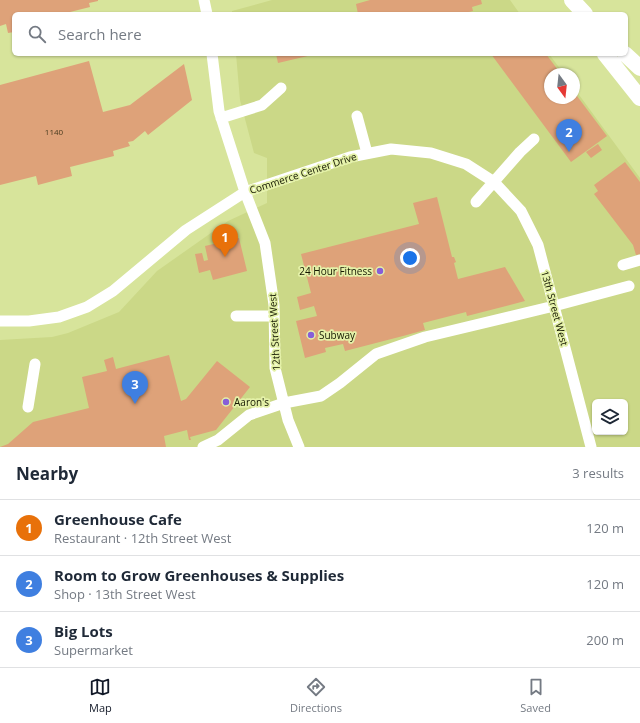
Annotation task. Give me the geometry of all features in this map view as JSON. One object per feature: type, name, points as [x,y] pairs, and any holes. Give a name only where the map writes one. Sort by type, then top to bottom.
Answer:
[{"type":"highway","points":[[566,0],[572,12]]},
{"type":"highway","points":[[572,0],[583,12]]},
{"type":"highway","points":[[607,56],[640,98]]},
{"type":"highway","points":[[627,56],[640,68]]},
{"type":"street","points":[[204,0],[207,12]]},
{"type":"street","name":"12th Street West","points":[[212,56],[221,118],[244,192],[265,243],[274,316],[275,368],[288,420],[299,447]]},
{"type":"street","points":[[221,118],[262,105],[281,88]]},
{"type":"street","points":[[357,116],[368,153]]},
{"type":"street","points":[[476,202],[520,152],[534,139]]},
{"type":"street","name":"Commerce Center Drive","points":[[0,321],[29,321],[59,317],[87,307],[113,291],[186,230],[244,192],[350,157],[391,149],[431,153],[466,164],[494,182]]},
{"type":"street","name":"13th Street West","points":[[494,182],[521,210],[538,245],[591,447]]},
{"type":"street","points":[[623,264],[640,260]]},
{"type":"street","points":[[203,447],[218,440],[249,415],[284,403],[320,396],[340,383],[376,354],[425,337],[554,306],[629,286]]},
{"type":"street","points":[[236,316],[274,316]]},
{"type":"street","points":[[28,407],[35,364]]},
{"type":"shaded area","points":[[272,0],[510,0],[519,12],[232,12]]},
{"type":"shaded area","points":[[236,56],[550,56],[560,68],[544,68],[544,104],[580,104],[580,96],[640,178],[640,447],[0,447],[0,340],[52,337],[68,333],[119,312],[157,271],[228,221],[267,203],[267,158],[254,153],[240,100]]},
{"type":"building","points":[[0,0],[98,0],[89,3],[90,7],[70,12],[12,12],[12,32],[8,33],[6,24],[0,26]]},
{"type":"building","points":[[370,0],[481,0],[482,4],[472,7],[473,11],[469,12],[358,12],[356,4]]},
{"type":"building","points":[[276,56],[308,56],[278,63]]},
{"type":"building","points":[[492,56],[548,56],[556,68],[544,68],[544,104],[580,104],[580,100],[607,136],[571,162]]},
{"type":"building","points":[[89,61],[103,112],[130,105],[184,64],[192,100],[148,135],[145,131],[133,141],[128,142],[130,146],[113,151],[114,156],[70,167],[72,176],[38,185],[36,176],[0,185],[0,85]]},
{"type":"building","points":[[598,144],[602,150],[591,158],[586,152]]},
{"type":"building","points":[[625,162],[640,182],[640,254],[636,255],[633,245],[594,194],[598,191],[594,185]]},
{"type":"building","name":"24 Hour Fitness","points":[[437,197],[452,257],[454,257],[456,262],[454,263],[458,279],[505,267],[525,301],[467,316],[466,312],[423,323],[425,330],[345,351],[343,344],[325,348],[326,352],[305,358],[296,321],[317,316],[314,306],[300,310],[297,297],[311,293],[301,254],[419,224],[413,203]]},
{"type":"building","points":[[239,238],[247,271],[213,280],[210,270],[199,273],[195,254],[202,253],[204,261],[208,260],[205,246]]},
{"type":"building","points":[[169,355],[181,401],[186,399],[217,361],[250,387],[216,430],[190,437],[191,440],[189,440],[187,430],[164,436],[166,447],[0,447],[8,444],[33,422],[89,408],[82,377],[107,371],[104,360],[113,357],[116,369]]},
{"type":"place","name":"Room to Grow Greenhouses & Supplies","points":[[569,152]]},
{"type":"place","name":"Greenhouse Cafe","points":[[225,257]]},
{"type":"place","name":"24 Hour Fitness","points":[[380,271]]},
{"type":"place","name":"Subway","points":[[311,335]]},
{"type":"place","name":"Aaron's","points":[[226,402]]},
{"type":"place","name":"Big Lots","points":[[135,404]]}]
